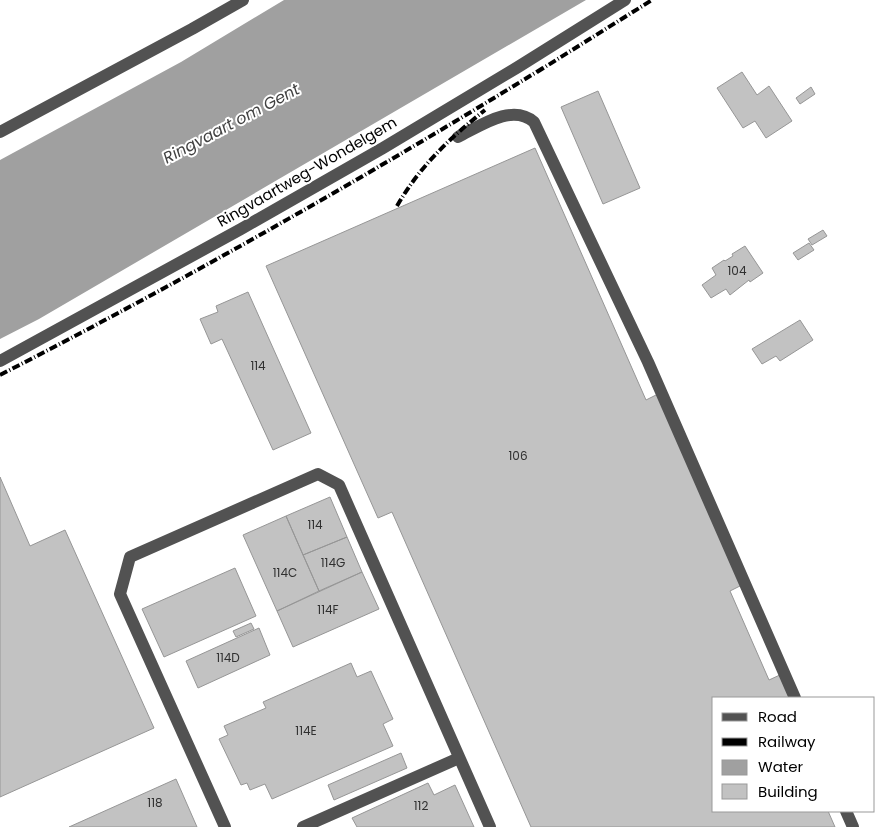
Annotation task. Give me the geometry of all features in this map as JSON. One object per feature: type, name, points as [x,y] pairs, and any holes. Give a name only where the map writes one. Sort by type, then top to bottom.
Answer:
[{"type":"street","points":[[0,132],[243,0]]},
{"type":"street","name":"Ringvaartweg-Wondelgem","points":[[0,361],[308,191],[518,67],[625,0]]},
{"type":"street","points":[[458,137],[493,120],[514,114],[527,116],[534,122],[648,362],[795,697]]},
{"type":"street","points":[[225,827],[120,594],[130,557],[318,474],[338,485],[490,827]]},
{"type":"street","points":[[303,827],[459,758]]},
{"type":"street","points":[[846,812],[853,827]]},
{"type":"water","name":"Ringvaart om Gent","points":[[284,0],[586,0],[39,319],[0,339],[0,160],[181,62]]},
{"type":"building","points":[[742,72],[757,95],[769,86],[792,121],[766,138],[755,121],[743,128],[717,88]]},
{"type":"building","points":[[811,87],[815,94],[800,104],[796,98]]},
{"type":"building","points":[[598,91],[640,188],[603,204],[561,107]]},
{"type":"building","points":[[535,148],[646,400],[658,394],[742,585],[730,591],[769,680],[782,674],[793,697],[712,697],[712,812],[828,812],[835,827],[531,827],[392,512],[378,518],[266,266]]},
{"type":"building","points":[[823,230],[827,236],[812,245],[808,239]]},
{"type":"building","points":[[809,243],[814,250],[798,260],[793,253]]},
{"type":"building","points":[[745,246],[763,273],[750,282],[749,280],[730,295],[726,289],[711,298],[702,285],[716,275],[712,268],[733,256],[732,254]]},
{"type":"building","points":[[248,292],[311,433],[273,450],[222,339],[211,344],[200,319],[218,312],[216,306]]},
{"type":"building","points":[[800,320],[813,340],[780,361],[776,356],[762,364],[752,349]]},
{"type":"building","points":[[0,477],[30,546],[65,530],[154,728],[0,797]]},
{"type":"building","points":[[330,497],[347,537],[303,555],[286,516]]},
{"type":"building","points":[[286,516],[319,591],[277,611],[243,535]]},
{"type":"building","points":[[347,537],[362,572],[319,591],[303,555]]},
{"type":"building","points":[[235,568],[256,616],[164,657],[142,609]]},
{"type":"building","points":[[362,572],[379,609],[293,647],[277,611]]},
{"type":"building","points":[[251,623],[254,629],[236,637],[233,631]]},
{"type":"building","points":[[259,628],[270,655],[198,688],[186,661]]},
{"type":"building","points":[[351,663],[357,677],[371,671],[393,719],[383,724],[393,746],[272,799],[265,784],[250,790],[247,783],[241,785],[219,739],[228,735],[224,726],[266,708],[263,702]]},
{"type":"building","points":[[401,753],[407,768],[334,800],[328,785]]},
{"type":"building","points":[[176,779],[197,827],[69,827]]},
{"type":"building","points":[[428,783],[434,795],[455,785],[474,827],[357,827],[352,818]]},
{"type":"railway","points":[[537,72],[652,0]]},
{"type":"railway","points":[[0,375],[274,227],[410,149],[543,68]]},
{"type":"railway","points":[[397,206],[425,166],[459,132],[485,110]]}]
